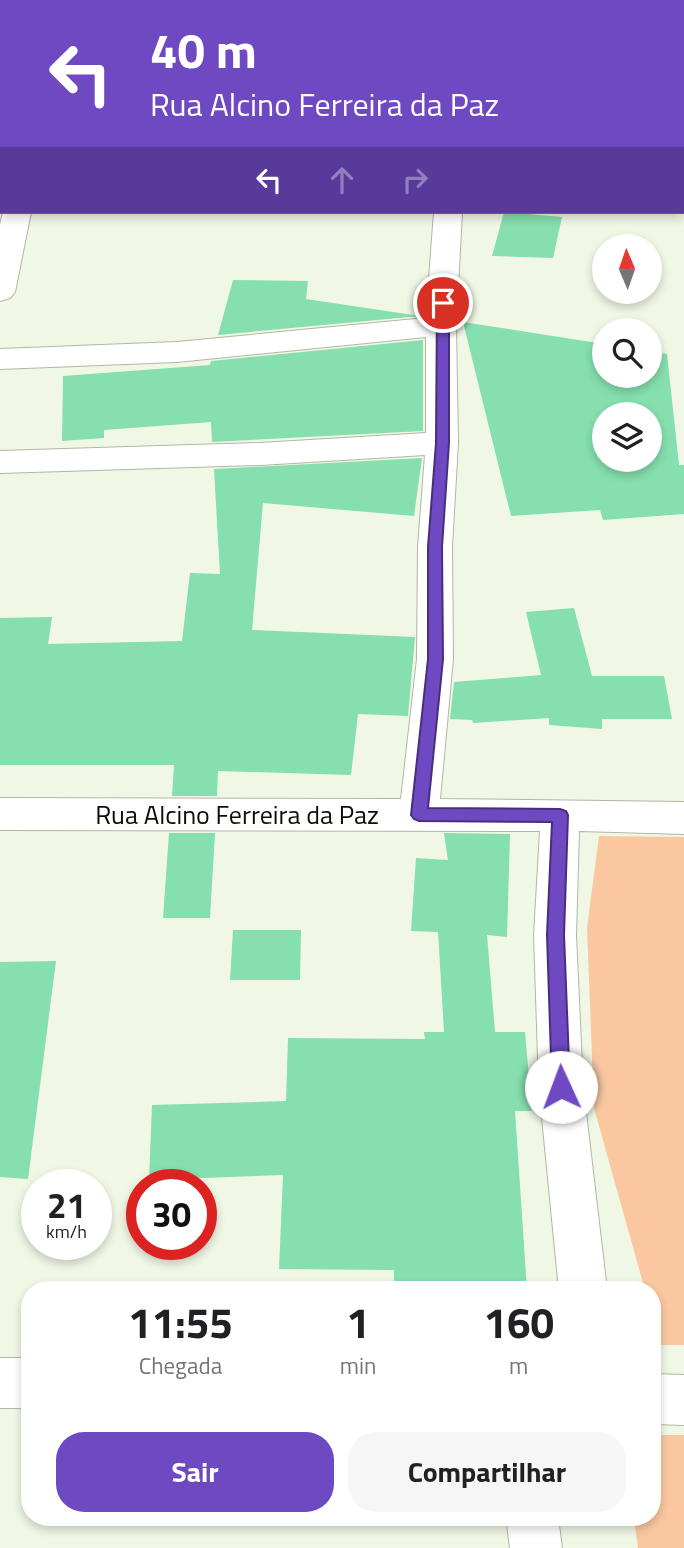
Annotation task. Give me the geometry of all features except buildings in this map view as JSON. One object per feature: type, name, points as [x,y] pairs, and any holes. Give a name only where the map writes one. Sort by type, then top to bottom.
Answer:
[{"type":"street","points":[[0,292],[17,214]]},
{"type":"street","points":[[419,815],[435,659],[435,547],[442,443],[441,326],[448,214]]},
{"type":"street","points":[[0,359],[177,352],[441,326]]},
{"type":"street","points":[[0,462],[260,454],[442,443]]},
{"type":"street","name":"Rua Alcino Ferreira da Paz","points":[[0,814],[560,815],[684,818]]},
{"type":"street","points":[[560,815],[555,935],[561,1087],[582,1281]]},
{"type":"street","points":[[0,1383],[21,1383]]},
{"type":"street","points":[[661,1399],[684,1400]]},
{"type":"street","points":[[533,1526],[536,1548]]},
{"type":"shaded area","points":[[599,836],[684,837],[684,1345],[661,1345],[661,1281],[642,1281],[594,1108],[587,928]]},
{"type":"shaded area","points":[[661,1435],[684,1435],[684,1548],[638,1548],[635,1526],[661,1526]]},
{"type":"route","points":[[443,303],[442,443],[435,547],[435,659],[419,815],[560,815],[555,935],[561,1087]]}]
